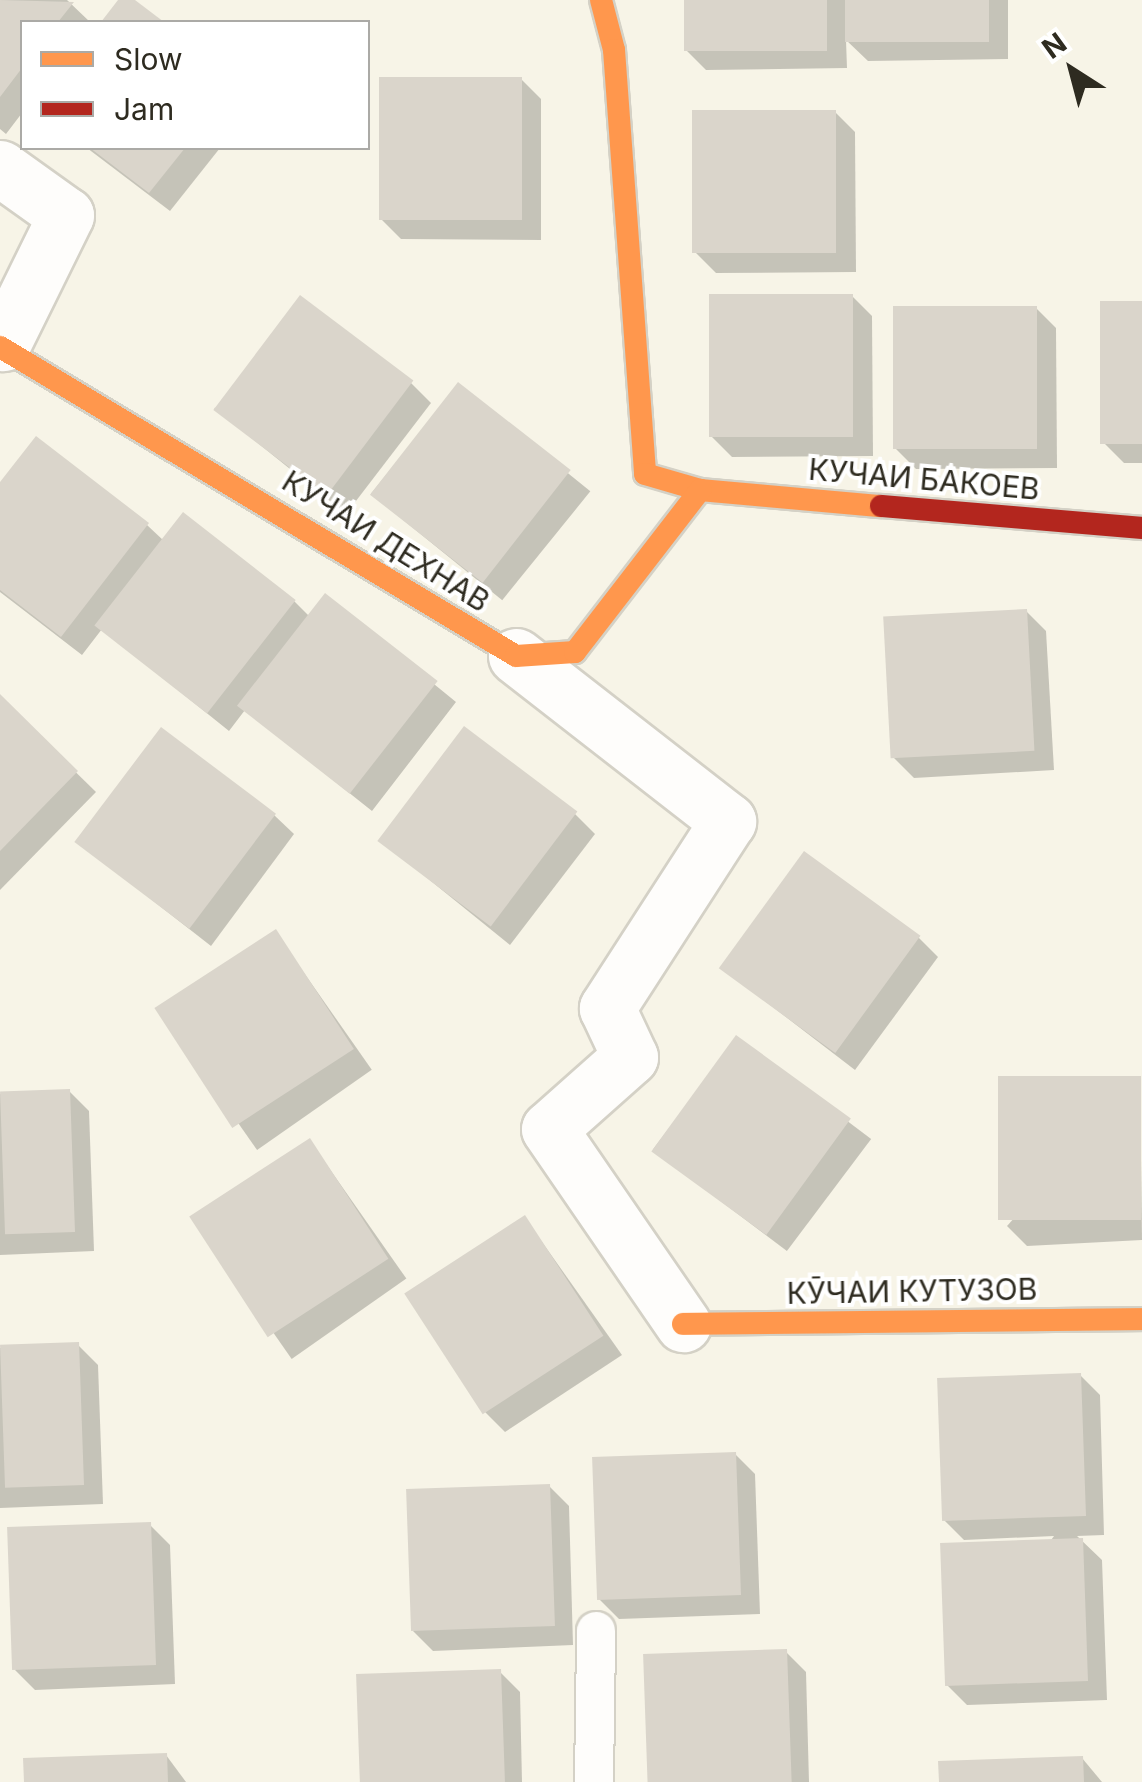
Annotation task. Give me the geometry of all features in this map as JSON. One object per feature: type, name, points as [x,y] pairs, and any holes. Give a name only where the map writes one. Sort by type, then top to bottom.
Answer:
[{"type":"street","name":"КУЧАИ БАКОЕВ","points":[[600,0],[614,50],[645,474],[700,490],[1142,528]]},
{"type":"street","points":[[0,168],[66,215],[1,345]]},
{"type":"street","name":"КУЧАИ ДЕХНАВ","points":[[1,345],[516,656]]},
{"type":"street","points":[[516,656],[575,652],[700,490]]},
{"type":"street","points":[[516,656],[728,820],[607,1008],[630,1057],[549,1129],[684,1324]]},
{"type":"street","name":"КӮЧАИ КУТУЗОВ","points":[[684,1324],[1142,1319]]},
{"type":"lane","points":[[594,1782],[596,1631]]},
{"type":"building","points":[[0,0],[74,2],[60,20],[20,20],[20,71],[0,97]]},
{"type":"building","points":[[118,0],[135,0],[161,20],[103,20]]},
{"type":"building","points":[[684,0],[827,0],[827,51],[684,51]]},
{"type":"building","points":[[845,0],[989,0],[989,42],[845,42]]},
{"type":"building","points":[[379,77],[522,77],[522,220],[379,220]]},
{"type":"building","points":[[692,110],[836,110],[836,253],[692,253]]},
{"type":"building","points":[[93,150],[183,150],[149,193]]},
{"type":"building","points":[[709,294],[853,294],[853,437],[709,437]]},
{"type":"building","points":[[300,295],[413,380],[327,495],[213,410]]},
{"type":"building","points":[[1100,301],[1142,301],[1142,444],[1100,444]]},
{"type":"building","points":[[893,306],[1037,306],[1037,449],[893,449]]},
{"type":"building","points":[[458,382],[571,470],[483,583],[370,495]]},
{"type":"building","points":[[36,436],[149,523],[61,637],[0,590],[0,482]]},
{"type":"building","points":[[183,512],[296,600],[207,714],[94,625]]},
{"type":"building","points":[[325,593],[438,681],[350,794],[237,706]]},
{"type":"building","points":[[1027,609],[1034,751],[891,758],[883,617]]},
{"type":"building","points":[[0,694],[78,771],[0,851]]},
{"type":"building","points":[[464,726],[577,811],[491,926],[377,841]]},
{"type":"building","points":[[161,727],[276,814],[189,929],[74,842]]},
{"type":"building","points":[[804,851],[920,936],[835,1053],[719,968]]},
{"type":"building","points":[[276,929],[354,1049],[232,1128],[154,1008]]},
{"type":"building","points":[[736,1035],[851,1118],[766,1235],[651,1151]]},
{"type":"building","points":[[998,1076],[1141,1076],[1141,1220],[998,1220]]},
{"type":"building","points":[[70,1089],[75,1232],[5,1234],[0,1091]]},
{"type":"building","points":[[310,1138],[388,1259],[268,1337],[189,1216]]},
{"type":"building","points":[[525,1215],[603,1336],[483,1414],[404,1293]]},
{"type":"building","points":[[79,1342],[84,1485],[5,1488],[0,1345]]},
{"type":"building","points":[[1081,1373],[1086,1516],[942,1521],[937,1378]]},
{"type":"building","points":[[736,1452],[741,1595],[597,1600],[592,1457]]},
{"type":"building","points":[[550,1484],[555,1626],[411,1631],[406,1489]]},
{"type":"building","points":[[151,1522],[156,1665],[12,1670],[7,1527]]},
{"type":"building","points":[[1083,1538],[1088,1681],[945,1686],[940,1543]]},
{"type":"building","points":[[787,1649],[792,1782],[648,1782],[643,1654]]},
{"type":"building","points":[[501,1669],[505,1782],[360,1782],[356,1674]]},
{"type":"building","points":[[167,1753],[168,1782],[24,1782],[23,1758]]},
{"type":"building","points":[[1083,1756],[1084,1782],[939,1782],[938,1761]]},
{"type":"traffic: slow","points":[[601,0],[614,50],[645,474],[700,490],[881,506]]},
{"type":"traffic: slow","points":[[0,347],[516,656],[575,652],[700,490]]},
{"type":"traffic: slow","points":[[683,1324],[1142,1319]]},
{"type":"traffic: jam","points":[[881,506],[1142,528]]}]
